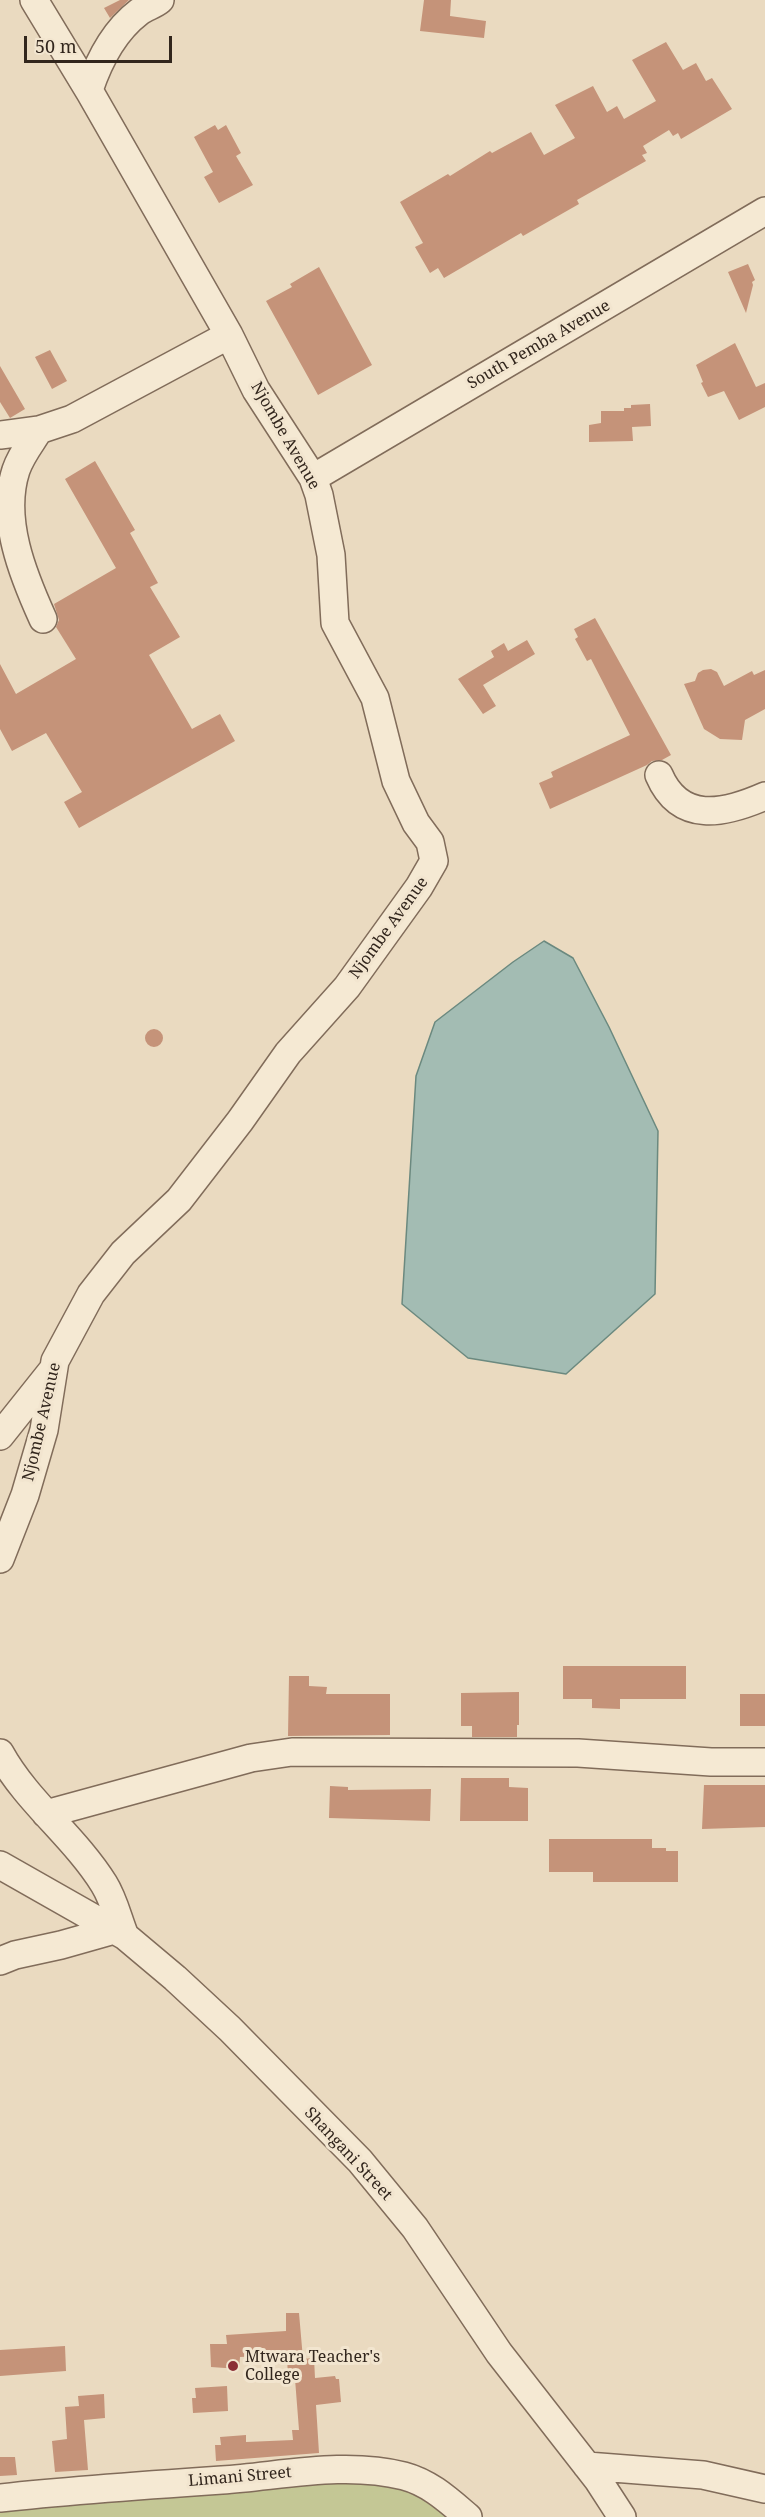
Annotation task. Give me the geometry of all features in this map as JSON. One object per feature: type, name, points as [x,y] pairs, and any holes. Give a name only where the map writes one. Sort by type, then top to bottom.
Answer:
[{"type":"street","name":"Njombe Avenue","points":[[0,1559],[25,1495],[44,1430],[52,1371],[77,1318],[123,1252],[179,1200],[240,1121],[288,1053],[347,987],[419,887],[434,861],[430,842],[416,823],[396,781],[375,698],[335,623],[331,555],[319,495],[313,478],[256,390],[229,335],[89,90],[34,0]]},
{"type":"street","points":[[89,90],[93,76],[116,34],[140,11],[160,0]]},
{"type":"street","name":"South Pemba Avenue","points":[[313,478],[765,211]]},
{"type":"street","points":[[0,435],[39,430],[72,419],[229,335]]},
{"type":"street","points":[[39,430],[16,468],[10,512],[31,592],[43,619]]},
{"type":"street","points":[[659,775],[670,795],[686,808],[698,811],[734,806],[765,796]]},
{"type":"street","points":[[0,1436],[52,1371]]},
{"type":"street","points":[[46,1814],[228,1764],[292,1752],[578,1753],[765,1762]]},
{"type":"street","points":[[0,1753],[7,1773],[85,1858],[104,1884],[119,1933],[15,1955],[0,1961]]},
{"type":"street","name":"Shangani Street","points":[[0,1865],[119,1933],[175,1978],[360,2161],[415,2228],[499,2353],[587,2466],[622,2517]]},
{"type":"street","points":[[587,2466],[703,2475],[765,2489]]},
{"type":"street","name":"Limani Street","points":[[0,2498],[306,2471],[369,2472],[404,2476],[420,2482],[435,2490],[468,2517]]},
{"type":"green space","points":[[388,2478],[454,2517],[0,2517],[0,2510]]},
{"type":"water","points":[[544,941],[573,958],[609,1027],[658,1131],[655,1294],[566,1374],[468,1358],[402,1304],[416,1076],[435,1022]]},
{"type":"building","points":[[120,0],[129,0],[110,18],[104,8]]},
{"type":"building","points":[[424,0],[451,0],[450,16],[486,21],[484,38],[420,31]]},
{"type":"building","points":[[666,42],[683,70],[696,63],[706,81],[712,78],[732,109],[681,139],[678,133],[673,136],[669,130],[643,146],[647,153],[642,155],[646,161],[577,200],[579,204],[523,236],[521,233],[444,278],[438,268],[430,273],[415,247],[423,243],[400,202],[448,174],[450,176],[490,151],[492,153],[531,132],[544,155],[575,138],[555,105],[593,86],[607,112],[617,106],[624,119],[656,101],[632,60]]},
{"type":"building","points":[[215,125],[218,130],[226,125],[241,153],[236,156],[253,185],[219,203],[204,177],[213,172],[194,137]]},
{"type":"building","points":[[748,264],[755,280],[752,282],[746,313],[728,272]]},
{"type":"building","points":[[319,267],[372,365],[318,395],[266,301],[292,287],[290,284]]},
{"type":"building","points":[[735,343],[756,387],[765,383],[765,407],[739,420],[724,391],[708,397],[696,365]]},
{"type":"building","points":[[50,350],[67,381],[52,389],[35,357]]},
{"type":"building","points":[[0,366],[25,409],[10,418],[0,402]]},
{"type":"building","points":[[650,404],[651,426],[632,427],[633,441],[589,442],[589,425],[601,423],[601,411],[624,411],[624,408],[631,408],[631,405]]},
{"type":"building","points":[[95,461],[135,530],[130,533],[158,583],[150,587],[180,637],[149,655],[192,729],[220,714],[235,741],[79,828],[64,802],[82,792],[46,733],[12,751],[0,729],[0,664],[16,694],[76,659],[56,627],[59,620],[54,604],[116,568],[65,479]]},
{"type":"building","points":[[595,618],[671,755],[662,760],[652,761],[550,809],[539,783],[553,777],[551,772],[630,735],[591,659],[587,661],[575,639],[578,637],[574,629]]},
{"type":"building","points":[[527,640],[535,654],[483,685],[496,706],[483,714],[458,679],[494,657],[491,651],[504,643],[508,651]]},
{"type":"building","points":[[711,669],[717,672],[724,686],[752,671],[754,675],[765,670],[765,709],[745,720],[742,740],[720,739],[704,729],[684,684],[695,681],[698,673],[703,670]]},
{"type":"building","points":[[154,1029],[160,1032],[163,1038],[160,1044],[154,1047],[148,1044],[145,1038],[148,1032]]},
{"type":"building","points":[[563,1666],[686,1666],[686,1699],[620,1699],[620,1709],[592,1708],[592,1699],[563,1699]]},
{"type":"building","points":[[289,1676],[309,1676],[309,1686],[327,1687],[326,1694],[390,1694],[390,1735],[288,1736]]},
{"type":"building","points":[[519,1692],[517,1737],[472,1737],[472,1726],[461,1726],[461,1693]]},
{"type":"building","points":[[740,1694],[765,1694],[765,1726],[740,1726]]},
{"type":"building","points":[[461,1778],[509,1778],[509,1787],[528,1788],[528,1821],[460,1821]]},
{"type":"building","points":[[704,1785],[765,1785],[765,1827],[702,1829]]},
{"type":"building","points":[[330,1786],[348,1787],[348,1790],[431,1789],[430,1821],[329,1818]]},
{"type":"building","points":[[549,1839],[652,1839],[652,1848],[678,1851],[678,1882],[593,1882],[593,1872],[549,1872]]},
{"type":"building","points":[[286,2313],[299,2313],[303,2359],[314,2358],[315,2378],[335,2376],[339,2379],[341,2402],[316,2405],[319,2453],[216,2461],[215,2445],[221,2445],[220,2437],[246,2435],[246,2442],[293,2440],[292,2430],[299,2430],[295,2379],[288,2379],[287,2355],[240,2357],[239,2369],[211,2367],[210,2344],[227,2344],[226,2335],[286,2331]]},
{"type":"building","points":[[65,2346],[66,2371],[0,2376],[0,2350]]},
{"type":"building","points":[[227,2386],[228,2411],[193,2413],[192,2398],[196,2398],[195,2388]]},
{"type":"building","points":[[104,2394],[105,2418],[84,2420],[88,2470],[55,2472],[52,2441],[67,2439],[65,2407],[79,2406],[78,2396]]},
{"type":"building","points":[[0,2457],[15,2457],[17,2475],[0,2476]]},
{"type":"place","name":"Mtwara Teacher's College","points":[[233,2366]]}]
